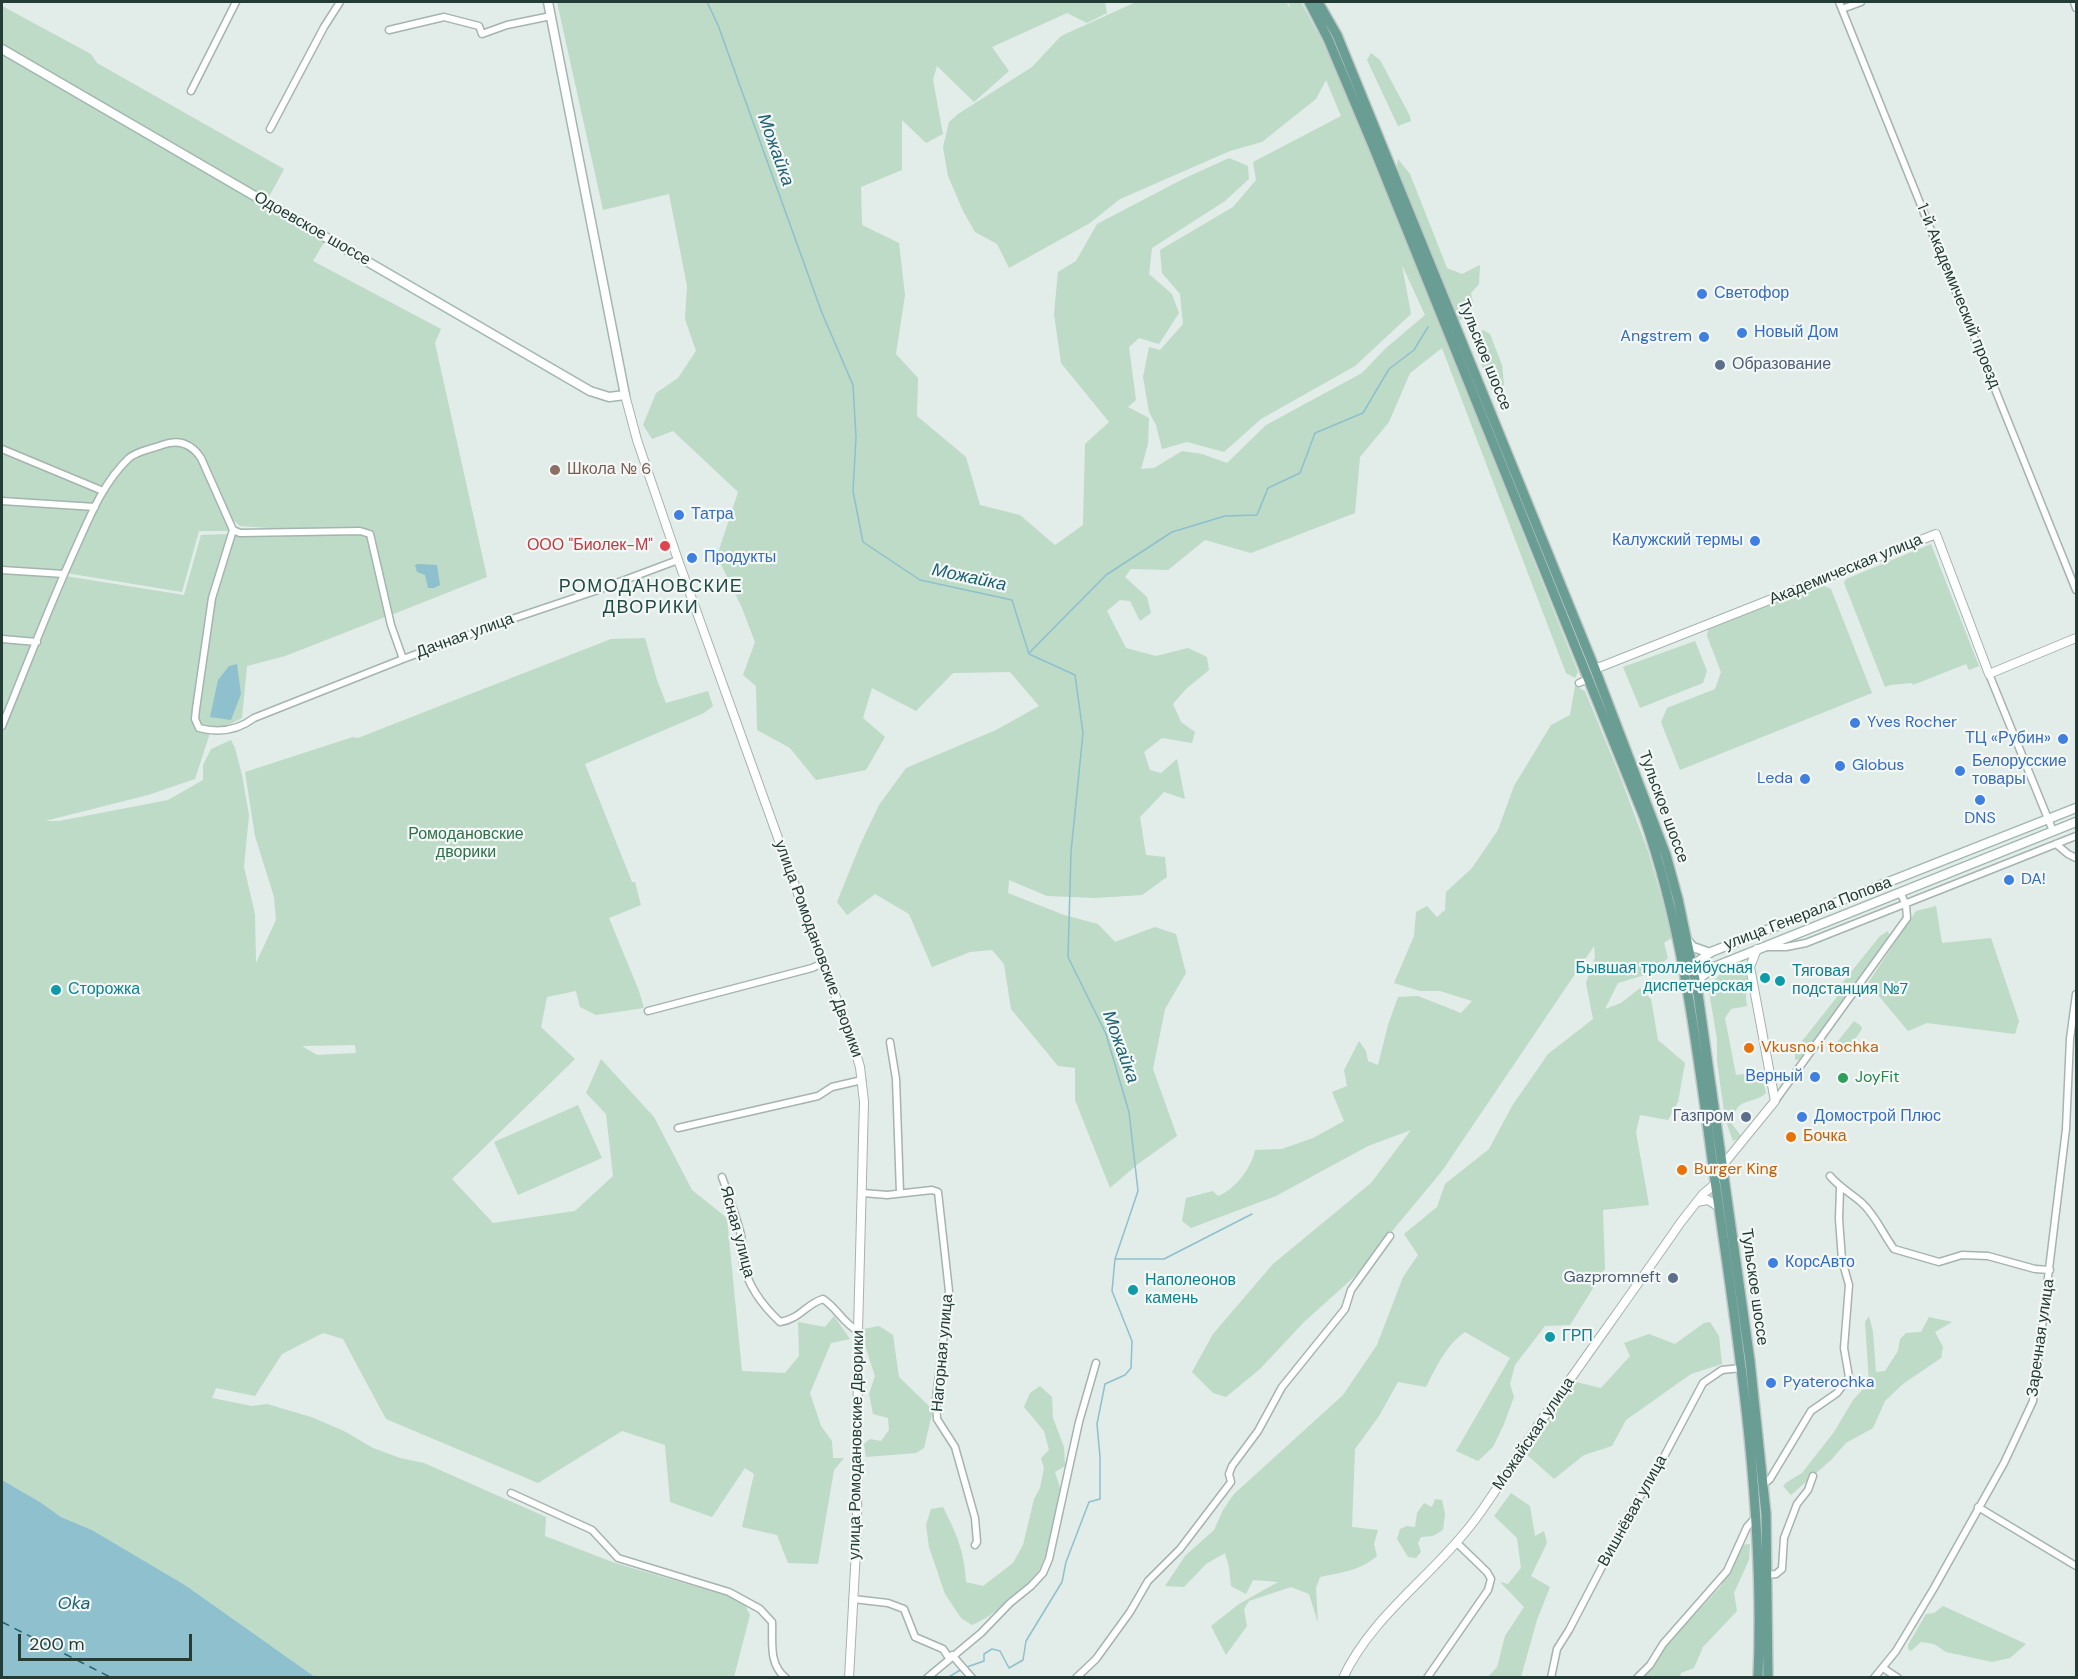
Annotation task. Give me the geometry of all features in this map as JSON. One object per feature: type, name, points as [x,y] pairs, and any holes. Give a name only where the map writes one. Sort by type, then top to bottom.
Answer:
[{"type":"main road","points":[[548,2],[625,395]]},
{"type":"main road","name":"Тульское шоссе","points":[[1309,2],[1328,39],[1364,124],[1584,681],[1644,817],[1698,994],[1750,1361],[1766,1514],[1768,1677]]},
{"type":"main road","name":"Тульское шоссе","points":[[1318,2],[1337,35],[1595,669],[1666,855],[1687,940],[1688,967],[1741,1368],[1757,1517],[1760,1633],[1758,1677]]},
{"type":"main road","name":"Одоевское шоссе","points":[[2,49],[590,391],[609,397],[625,395]]},
{"type":"main road","name":"улица Генерала Попова","points":[[1688,967],[1710,953],[2076,808]]},
{"type":"main road","name":"улица Генерала Попова","points":[[1688,967],[1714,967],[2076,822]]},
{"type":"main road","points":[[1687,940],[1693,947],[1710,953]]},
{"type":"main road","points":[[1735,943],[1741,956]]},
{"type":"main road","points":[[1698,994],[1701,977],[1714,967]]},
{"type":"street","points":[[191,91],[236,2]]},
{"type":"street","points":[[270,129],[324,27],[340,2]]},
{"type":"street","name":"1-й Академический проезд","points":[[1839,2],[2076,590]]},
{"type":"street","points":[[1842,9],[1861,2]]},
{"type":"street","points":[[2074,2],[2076,8]]},
{"type":"street","points":[[389,30],[444,16],[479,26],[482,34],[507,25],[551,15]]},
{"type":"street","name":"улица Ромодановские Дворики","points":[[625,395],[637,440],[678,560],[851,1037],[862,1080],[864,1102],[858,1331],[858,1468],[849,1677]]},
{"type":"street","points":[[2,726],[5,709],[103,491],[131,456],[171,441],[179,441],[196,451],[201,458],[233,530],[240,532],[360,531],[370,534],[388,613],[403,659]]},
{"type":"street","points":[[2,449],[103,491]]},
{"type":"street","points":[[2,501],[95,507]]},
{"type":"street","name":"Дачная улица","points":[[233,530],[212,598],[195,719],[199,728],[213,732],[246,724],[254,718],[403,659],[512,619],[598,591],[678,560]]},
{"type":"street","name":"Академическая улица","points":[[1595,669],[1936,534],[1989,674]]},
{"type":"street","points":[[2,570],[64,574]]},
{"type":"street","points":[[2053,831],[1989,674],[2076,638]]},
{"type":"street","points":[[2,639],[37,642]]},
{"type":"street","points":[[1775,1101],[1750,967],[1759,948],[1786,947],[1806,943],[2076,836]]},
{"type":"street","points":[[2056,844],[2076,858]]},
{"type":"street","points":[[1722,1166],[1775,1101],[1907,918],[1906,904],[1900,892]]},
{"type":"street","points":[[648,1011],[812,968],[823,963]]},
{"type":"street","name":"Заречная улица","points":[[1874,1677],[1896,1651],[1934,1588],[2004,1463],[2033,1401],[2066,1129],[2070,1039],[2076,994]]},
{"type":"street","points":[[890,1042],[896,1079],[900,1193]]},
{"type":"street","points":[[678,1128],[818,1096],[831,1087],[862,1080]]},
{"type":"street","points":[[1719,1141],[1727,1147],[1739,1145]]},
{"type":"street","points":[[1830,1176],[1840,1188],[1861,1202],[1894,1249],[1939,1262],[1962,1255],[1988,1256],[2035,1269],[2050,1269]]},
{"type":"street","name":"Ясная улица","points":[[722,1177],[743,1242],[743,1262],[746,1273],[757,1296],[772,1314],[780,1322],[792,1320],[814,1302],[823,1299],[835,1306],[848,1326],[858,1331]]},
{"type":"street","name":"Можайская улица","points":[[1343,1677],[1351,1659],[1397,1604],[1457,1543],[1484,1508],[1529,1437],[1697,1202],[1716,1183]]},
{"type":"street","points":[[1763,1485],[1770,1479],[1811,1411],[1837,1393],[1848,1377],[1844,1348],[1849,1285],[1842,1260],[1839,1219],[1840,1188]]},
{"type":"street","name":"Нагорная улица","points":[[863,1193],[932,1190],[938,1192],[950,1291],[936,1399],[937,1419],[955,1447],[975,1518],[977,1542],[975,1545]]},
{"type":"street","points":[[1697,1202],[1708,1200],[1719,1207]]},
{"type":"street","points":[[1076,1677],[1096,1659],[1131,1612],[1148,1581],[1179,1549],[1231,1482],[1229,1474],[1232,1466],[1258,1431],[1282,1387],[1345,1309],[1351,1290],[1390,1236]]},
{"type":"street","points":[[927,1677],[981,1633],[1043,1573],[1049,1559],[1079,1422],[1096,1363]]},
{"type":"street","name":"Вишнёвая улица","points":[[1551,1677],[1557,1649],[1630,1513],[1659,1466],[1702,1383],[1722,1370],[1741,1368]]},
{"type":"street","points":[[1767,1575],[1776,1574],[1782,1569],[1784,1538],[1797,1504],[1808,1490],[1813,1476]]},
{"type":"street","points":[[511,1493],[592,1530],[618,1558],[729,1592],[760,1609],[772,1622],[772,1651],[776,1666],[786,1677]]},
{"type":"street","points":[[1978,1508],[2076,1566]]},
{"type":"street","points":[[1637,1677],[1650,1665],[1663,1644],[1718,1584],[1747,1527],[1757,1517]]},
{"type":"street","points":[[1427,1677],[1488,1590],[1491,1579],[1487,1572],[1457,1543]]},
{"type":"street","points":[[853,1599],[888,1603],[904,1609],[915,1637],[943,1649],[972,1677]]},
{"type":"street","points":[[1883,1668],[1898,1677]]},
{"type":"green space","points":[[557,2],[1105,2],[1107,13],[1087,23],[1067,13],[992,47],[1009,71],[974,102],[937,66],[933,80],[943,134],[926,143],[902,120],[902,170],[861,187],[862,225],[899,243],[905,295],[896,354],[918,378],[917,416],[966,457],[980,505],[1020,515],[1055,545],[1083,525],[1085,444],[1109,422],[1061,363],[1054,314],[1058,272],[1076,261],[1097,224],[1229,158],[1248,166],[1249,179],[1225,201],[1152,248],[1149,274],[1172,294],[1179,313],[1159,344],[1139,338],[1129,347],[1136,400],[1128,407],[1149,418],[1148,444],[1141,469],[1154,468],[1182,451],[1202,454],[1227,463],[1266,425],[1362,373],[1386,348],[1425,315],[1402,265],[1411,314],[1355,366],[1261,419],[1224,452],[1187,442],[1162,449],[1156,425],[1149,412],[1143,377],[1149,347],[1160,350],[1183,324],[1180,294],[1162,273],[1160,250],[1233,207],[1256,180],[1253,162],[1341,116],[1326,80],[1316,99],[1262,142],[1230,151],[1120,199],[1090,223],[1009,268],[997,244],[975,232],[948,176],[943,147],[949,122],[1032,67],[1061,36],[1136,2],[1286,2],[1291,9],[1288,2],[1301,2],[1329,53],[1369,147],[1578,672],[1575,678],[1566,673],[1442,348],[1410,373],[1389,422],[1360,457],[1355,513],[1251,553],[1205,540],[1168,570],[1131,569],[1125,577],[1147,597],[1151,613],[1140,621],[1130,601],[1120,600],[1107,611],[1126,648],[1156,656],[1188,648],[1207,657],[1209,670],[1186,689],[1173,704],[1181,722],[1195,732],[1192,743],[1162,738],[1144,752],[1150,770],[1161,773],[1177,759],[1185,799],[1164,792],[1140,817],[1146,855],[1165,857],[1167,877],[1142,895],[1095,898],[1047,896],[1009,880],[1008,893],[1064,915],[1098,924],[1115,942],[1155,927],[1176,934],[1186,973],[1165,1009],[1153,1069],[1177,1136],[1110,1188],[1075,1100],[1075,1068],[1058,1066],[1011,1009],[1004,964],[992,950],[970,952],[932,967],[909,914],[875,894],[847,915],[837,902],[879,805],[906,768],[996,730],[1039,706],[1010,672],[953,673],[916,711],[872,688],[863,718],[885,737],[866,770],[816,780],[790,748],[757,730],[756,686],[743,675],[755,642],[742,608],[717,556],[738,492],[673,431],[652,439],[643,425],[656,393],[678,378],[696,351],[685,319],[687,286],[669,194],[603,210]]},
{"type":"green space","points":[[2,6],[91,54],[97,63],[284,169],[264,206],[325,241],[313,261],[441,329],[435,343],[487,577],[391,615],[372,530],[240,526],[233,520],[196,448],[184,440],[168,440],[126,456],[103,489],[2,446]]},
{"type":"green space","points":[[1371,53],[1380,60],[1411,121],[1398,126],[1367,60]]},
{"type":"green space","points":[[1398,159],[1410,174],[1447,268],[1462,274],[1480,265],[1479,284],[1471,293],[1474,307],[1463,319],[1457,320],[1396,171]]},
{"type":"green space","points":[[1483,330],[1490,334],[1502,365],[1504,385],[1495,392],[1490,388],[1472,338]]},
{"type":"green space","points":[[179,443],[198,455],[230,531],[199,531],[182,592],[66,573],[94,510],[124,466],[145,452]]},
{"type":"green space","points":[[2,450],[100,492],[2,722]]},
{"type":"green space","name":"Ромодановские дворики","points":[[365,534],[370,540],[385,617],[285,656],[247,666],[242,718],[220,729],[208,727],[209,736],[195,779],[148,795],[45,821],[59,821],[168,800],[203,780],[203,765],[211,749],[231,740],[242,775],[249,815],[244,867],[255,914],[256,963],[276,920],[274,897],[255,836],[245,772],[353,737],[358,738],[611,639],[645,638],[666,703],[708,691],[713,706],[704,713],[585,764],[632,882],[635,882],[641,905],[609,918],[644,1008],[596,1015],[580,1007],[576,991],[547,997],[541,1027],[575,1059],[452,1179],[493,1223],[575,1211],[613,1176],[606,1114],[586,1093],[601,1059],[654,1117],[692,1190],[727,1218],[742,1371],[785,1373],[799,1356],[798,1322],[825,1327],[834,1316],[850,1339],[831,1343],[810,1393],[821,1426],[832,1441],[833,1458],[844,1458],[834,1470],[818,1564],[788,1563],[777,1535],[742,1527],[754,1474],[745,1468],[712,1517],[670,1502],[665,1445],[622,1431],[538,1483],[386,1419],[343,1339],[323,1333],[282,1354],[255,1396],[216,1388],[212,1398],[252,1406],[267,1404],[311,1417],[344,1431],[373,1448],[400,1458],[424,1463],[546,1517],[545,1536],[615,1563],[728,1596],[745,1605],[750,1615],[734,1677],[315,1677],[185,1585],[92,1530],[61,1517],[2,1480],[2,730],[65,576],[184,595],[201,535]],"holes":[[[355,1045],[356,1053],[317,1055],[302,1046]]]},
{"type":"green space","points":[[1931,544],[1979,666],[1969,670],[1966,664],[1913,685],[1912,683],[1885,687],[1844,583],[1846,579]]},
{"type":"green space","points":[[1820,584],[1831,589],[1872,693],[1680,770],[1661,722],[1667,708],[1715,689],[1721,672],[1707,636],[1708,629]]},
{"type":"green space","points":[[1695,641],[1707,671],[1703,683],[1640,708],[1623,667]]},
{"type":"green space","points":[[1575,686],[1585,691],[1620,776],[1648,851],[1673,937],[1664,943],[1668,958],[1651,973],[1618,983],[1605,1009],[1621,1003],[1640,988],[1651,999],[1658,1040],[1685,1063],[1678,1102],[1668,1120],[1640,1115],[1636,1132],[1649,1205],[1603,1210],[1605,1269],[1570,1325],[1545,1326],[1515,1365],[1510,1384],[1514,1397],[1504,1424],[1493,1447],[1478,1461],[1456,1451],[1510,1358],[1465,1332],[1447,1349],[1426,1387],[1398,1382],[1379,1416],[1355,1449],[1352,1527],[1378,1530],[1374,1544],[1377,1556],[1357,1568],[1320,1577],[1316,1588],[1318,1623],[1309,1594],[1291,1587],[1249,1601],[1244,1609],[1247,1626],[1226,1655],[1211,1626],[1239,1604],[1278,1582],[1253,1580],[1246,1594],[1231,1586],[1225,1553],[1206,1564],[1184,1587],[1165,1586],[1185,1556],[1214,1530],[1223,1510],[1234,1494],[1343,1395],[1377,1345],[1403,1277],[1418,1255],[1404,1234],[1437,1207],[1445,1184],[1489,1149],[1512,1106],[1548,1054],[1593,1019],[1586,983],[1595,957],[1594,946],[1442,1171],[1354,1277],[1304,1322],[1260,1369],[1226,1397],[1213,1393],[1192,1372],[1213,1334],[1273,1264],[1371,1183],[1411,1130],[1368,1146],[1276,1196],[1191,1228],[1182,1221],[1186,1198],[1213,1191],[1218,1196],[1231,1189],[1250,1164],[1255,1150],[1282,1149],[1313,1138],[1344,1121],[1332,1092],[1347,1086],[1344,1070],[1359,1041],[1366,1051],[1368,1061],[1378,1065],[1398,997],[1418,996],[1461,1013],[1472,1001],[1440,991],[1420,991],[1394,983],[1414,936],[1416,912],[1427,906],[1437,917],[1445,910],[1446,892],[1472,868],[1498,830],[1514,786],[1551,725],[1570,715]]},
{"type":"green space","points":[[1936,906],[1942,943],[1991,938],[2019,1021],[2015,1034],[1927,1023],[1908,1031],[1868,983],[1916,911]]},
{"type":"green space","points":[[1888,931],[1890,937],[1801,1059],[1795,1060],[1795,1050],[1840,993],[1839,987],[1880,936]]},
{"type":"green space","points":[[1746,969],[1747,1006],[1731,1009],[1725,1018],[1736,1075],[1762,1072],[1766,1093],[1745,1102],[1737,1109],[1732,1124],[1742,1137],[1733,1141],[1725,1119],[1717,1061],[1717,1039],[1709,992],[1713,982],[1721,973]]},
{"type":"green space","points":[[1854,1021],[1862,1029],[1848,1049],[1843,1051],[1839,1049],[1838,1041]]},
{"type":"green space","points":[[578,1105],[602,1158],[518,1195],[494,1142]]},
{"type":"green space","points":[[1869,1316],[1873,1332],[1876,1372],[1885,1371],[1898,1351],[1900,1339],[1906,1333],[1921,1332],[1929,1317],[1952,1322],[1935,1332],[1943,1347],[1941,1358],[1903,1384],[1885,1401],[1873,1428],[1846,1443],[1831,1460],[1791,1495],[1783,1486],[1802,1473],[1834,1432],[1853,1400],[1869,1383],[1865,1322]]},
{"type":"green space","points":[[1710,1322],[1719,1336],[1722,1364],[1691,1374],[1626,1420],[1612,1446],[1584,1455],[1554,1479],[1526,1454],[1572,1381],[1601,1388],[1630,1356],[1624,1343],[1649,1334],[1675,1344],[1704,1323]]},
{"type":"green space","points":[[879,1326],[893,1335],[899,1377],[933,1410],[924,1448],[916,1453],[866,1457],[864,1444],[870,1439],[881,1441],[889,1430],[888,1418],[873,1414],[869,1394],[875,1376],[864,1342],[863,1329]]},
{"type":"green space","points":[[1040,1386],[1052,1397],[1053,1418],[1064,1447],[1065,1466],[1055,1472],[1060,1494],[1049,1545],[1039,1570],[1026,1585],[999,1609],[972,1625],[961,1618],[945,1594],[929,1547],[926,1525],[931,1509],[943,1507],[959,1543],[966,1582],[983,1586],[1013,1563],[1023,1545],[1034,1499],[1040,1488],[1044,1468],[1041,1458],[1049,1450],[1044,1431],[1024,1407],[1030,1393]]},
{"type":"green space","points":[[1511,1493],[1530,1506],[1535,1536],[1544,1531],[1547,1543],[1531,1576],[1550,1587],[1537,1620],[1521,1677],[1488,1677],[1497,1667],[1505,1636],[1524,1607],[1500,1582],[1508,1584],[1521,1568],[1517,1538],[1494,1516]]},
{"type":"green space","points":[[1435,1499],[1442,1500],[1445,1514],[1443,1530],[1433,1536],[1421,1537],[1418,1543],[1421,1552],[1416,1558],[1408,1557],[1397,1539],[1400,1529],[1407,1526],[1415,1527],[1417,1513],[1424,1503],[1432,1507]]},
{"type":"green space","points":[[1750,1544],[1749,1560],[1734,1593],[1737,1611],[1703,1647],[1694,1668],[1681,1673],[1680,1677],[1642,1678],[1652,1668],[1666,1645],[1721,1586],[1741,1545]]},
{"type":"green space","points":[[1943,1606],[2026,1644],[2010,1658],[1992,1662],[1946,1652],[1934,1644],[1921,1642],[1911,1651],[1908,1649],[1908,1645],[1926,1614],[1934,1613]]},
{"type":"water","points":[[415,565],[437,565],[440,585],[428,588],[425,575],[417,572]]},
{"type":"water","points":[[237,664],[241,694],[231,720],[210,717],[218,680],[229,666]]},
{"type":"water","name":"Oka","points":[[2,1480],[61,1517],[92,1530],[185,1585],[315,1677],[2,1677]]},
{"type":"waterway","name":"Можайка","points":[[707,2],[718,25],[822,313],[853,385],[856,437],[853,491],[863,542],[920,580],[1012,600],[1029,654],[1075,675],[1083,733],[1071,852],[1068,957],[1106,1034],[1129,1112],[1138,1191],[1115,1259]]},
{"type":"waterway","points":[[1029,653],[1106,575],[1172,532],[1225,516],[1257,515],[1268,488],[1300,473],[1315,433],[1363,413],[1389,369],[1414,350],[1428,327]]},
{"type":"waterway","points":[[967,1667],[984,1661],[984,1654],[992,1649],[1000,1651],[1009,1668],[1023,1660],[1026,1641],[1062,1582],[1066,1562],[1089,1502],[1100,1499],[1097,1424],[1105,1384],[1125,1375],[1131,1368],[1132,1341],[1112,1291],[1115,1259],[1164,1259],[1252,1214]]},
{"type":"waterway","points":[[947,1678],[962,1669]]},
{"type":"ferry route","points":[[2,1622],[112,1678]]},
{"type":"place","name":"Светофор","points":[[1702,294]]},
{"type":"place","name":"Новый Дом","points":[[1742,333]]},
{"type":"place","name":"Angstrem","points":[[1704,337]]},
{"type":"place","name":"Образование","points":[[1720,365]]},
{"type":"place","name":"Школа № 6","points":[[555,470]]},
{"type":"place","name":"Татра","points":[[679,515]]},
{"type":"place","name":"Калужский термы","points":[[1755,541]]},
{"type":"place","name":"ООО \"Биолек-М\"","points":[[665,546]]},
{"type":"place","name":"Продукты","points":[[692,558]]},
{"type":"place","name":"Yves Rocher","points":[[1855,723]]},
{"type":"place","name":"ТЦ «Рубин»","points":[[2063,739]]},
{"type":"place","name":"Globus","points":[[1840,766]]},
{"type":"place","name":"Белорусские товары","points":[[1960,771]]},
{"type":"place","name":"Leda","points":[[1805,779]]},
{"type":"place","name":"DNS","points":[[1980,800]]},
{"type":"place","name":"DA!","points":[[2009,880]]},
{"type":"place","name":"Бывшая троллейбусная диспетчерская","points":[[1765,978]]},
{"type":"place","name":"Тяговая подстанция №7","points":[[1780,981]]},
{"type":"place","name":"Сторожка","points":[[56,990]]},
{"type":"place","name":"Vkusno i tochka","points":[[1749,1048]]},
{"type":"place","name":"Верный","points":[[1815,1077]]},
{"type":"place","name":"JoyFit","points":[[1843,1078]]},
{"type":"place","name":"Газпром","points":[[1746,1117]]},
{"type":"place","name":"Домострой Плюс","points":[[1802,1117]]},
{"type":"place","name":"Бочка","points":[[1791,1137]]},
{"type":"place","name":"Burger King","points":[[1682,1170]]},
{"type":"place","name":"КорсАвто","points":[[1773,1263]]},
{"type":"place","name":"Gazpromneft","points":[[1673,1278]]},
{"type":"place","name":"Наполеонов камень","points":[[1133,1290]]},
{"type":"place","name":"ГРП","points":[[1550,1337]]},
{"type":"place","name":"Pyaterochka","points":[[1771,1383]]},
{"type":"district","name":"РОМОДАНОВСКИЕ ДВОРИКИ","points":[[651,597]]}]
